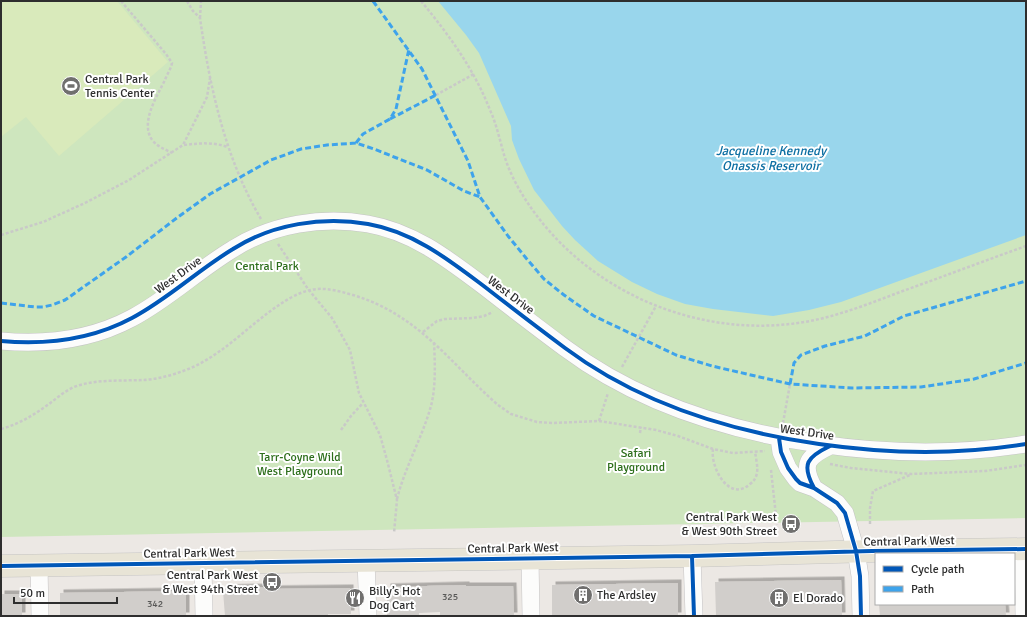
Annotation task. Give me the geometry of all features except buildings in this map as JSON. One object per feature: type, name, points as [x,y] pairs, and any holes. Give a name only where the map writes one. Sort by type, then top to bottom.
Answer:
[{"type":"main road","name":"Central Park West","points":[[1,566],[692,556],[856,551],[1024,549]]},
{"type":"street","name":"West Drive","points":[[1,341],[26,343],[63,341],[106,329],[147,310],[228,252],[250,239],[283,228],[296,224],[321,221],[369,224],[414,239],[440,253],[582,360],[614,380],[637,392],[701,418],[777,438],[830,446],[886,451],[922,452],[980,450],[1026,444]]},
{"type":"street","points":[[777,438],[781,452],[792,474],[800,482],[814,488],[837,503],[843,510],[856,551],[860,585],[861,616]]},
{"type":"street","points":[[814,488],[807,473],[807,463],[816,454],[830,446]]},
{"type":"street","points":[[1024,549],[1024,616]]},
{"type":"street","points":[[692,556],[694,616]]},
{"type":"street","points":[[530,558],[531,616]]},
{"type":"street","points":[[366,560],[368,616]]},
{"type":"street","points":[[203,563],[204,616]]},
{"type":"street","points":[[39,565],[40,616]]},
{"type":"path","points":[[121,1],[172,63],[151,108],[149,125],[151,138],[154,142],[172,153]]},
{"type":"path","points":[[187,1],[193,11],[200,18]]},
{"type":"path","points":[[201,1],[200,18],[214,100],[228,147],[248,197],[263,222]]},
{"type":"path","points":[[421,1],[442,26],[474,74],[492,113],[510,171],[532,208],[557,239],[591,269],[630,294],[656,306],[691,318],[726,324],[758,326],[784,325],[811,321],[842,313],[1026,246]]},
{"type":"path","points":[[436,95],[474,74]]},
{"type":"path","points":[[1,235],[63,214],[107,192],[183,145],[206,97],[210,78]]},
{"type":"path","points":[[183,145],[208,143],[228,147]]},
{"type":"path","points":[[274,239],[308,290],[332,318],[350,350],[359,393],[380,435],[397,500]]},
{"type":"path","points":[[1,429],[25,420],[64,393],[78,386],[94,383],[145,380],[179,373],[218,353],[275,307],[290,298],[308,290],[322,289],[333,290],[365,299],[398,315],[423,332],[492,399],[511,414],[530,420],[545,423],[599,421],[641,427],[678,436],[713,449],[733,453],[755,452],[777,438],[790,384]]},
{"type":"path","points":[[423,332],[437,321],[484,316],[497,311],[507,304]]},
{"type":"path","points":[[619,371],[656,306]]},
{"type":"path","points":[[394,534],[397,500],[400,486],[423,430],[431,406],[435,379],[434,342]]},
{"type":"path","points":[[599,421],[610,387]]},
{"type":"path","points":[[341,430],[363,403]]},
{"type":"path","points":[[640,433],[641,427]]},
{"type":"path","points":[[713,449],[714,465],[719,476],[728,486],[739,489],[748,486],[756,477],[755,452]]},
{"type":"path","points":[[824,462],[851,468],[911,474],[985,471],[1026,465]]},
{"type":"path","points":[[771,465],[777,525]]},
{"type":"path","points":[[870,524],[870,508],[873,491],[911,474]]},
{"type":"green space","name":"Central Park","points":[[1,1],[1026,1],[1026,518],[1,537]]},
{"type":"green space","name":"Central Park Tennis Center","points":[[1,1],[117,1],[168,62],[59,156],[26,117],[1,137]]},
{"type":"water","name":"Jacqueline Kennedy Onassis Reservoir","points":[[438,1],[1026,1],[1026,235],[841,302],[809,310],[773,316],[685,304],[657,294],[632,282],[598,261],[562,226],[534,190],[519,159],[512,140],[511,126],[479,53]]},
{"type":"marked path","points":[[373,1],[422,69],[468,161],[480,197],[508,236],[544,279],[594,316],[676,355],[712,366],[790,384],[852,388],[921,387],[974,379],[1026,363]]},
{"type":"marked path","points":[[356,143],[363,134],[390,119],[396,109],[409,49]]},
{"type":"marked path","points":[[390,119],[436,95]]},
{"type":"marked path","points":[[1,303],[43,307],[65,300],[126,257],[210,194],[271,160],[301,149],[356,143],[427,170],[464,191],[480,197]]},
{"type":"marked path","points":[[790,384],[794,363],[801,355],[825,346],[865,336],[904,316],[1026,281]]},
{"type":"cycle path","points":[[1,341],[51,341],[84,336],[101,331],[132,318],[171,293],[220,257],[248,240],[264,233],[298,224],[333,221],[351,222],[385,228],[416,240],[458,267],[565,348],[594,368],[654,400],[718,423],[785,438],[819,444],[871,450],[923,452],[975,450],[1026,444]]},
{"type":"cycle path","points":[[779,438],[781,452],[788,468],[796,479],[800,483],[814,488],[837,503],[845,513],[856,551],[860,576],[861,616]]},
{"type":"cycle path","points":[[814,488],[808,473],[808,462],[816,454],[830,446]]},
{"type":"cycle path","points":[[1,566],[692,556],[872,551],[1026,549]]},
{"type":"cycle path","points":[[692,556],[694,616]]},
{"type":"place","name":"Central Park Tennis Center","points":[[71,86]]},
{"type":"place","name":"Central Park West & West 90th Street","points":[[791,524]]},
{"type":"place","name":"Central Park West & West 94th Street","points":[[272,582]]},
{"type":"place","name":"The Ardsley","points":[[583,595]]},
{"type":"place","name":"Billy’s Hot Dog Cart","points":[[355,598]]},
{"type":"place","name":"El Dorado","points":[[779,598]]},
{"type":"park label","name":"Safari Playground","points":[[636,460]]},
{"type":"park label","name":"Tarr-Coyne Wild West Playground","points":[[300,464]]}]
